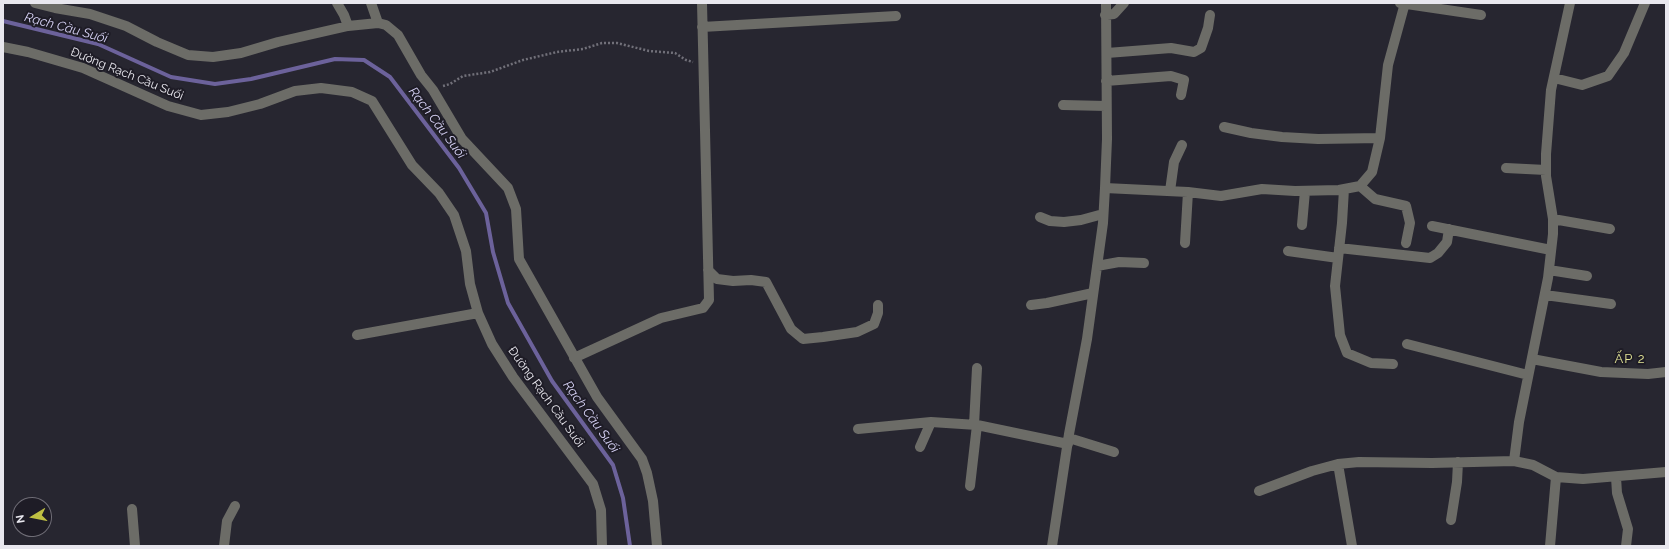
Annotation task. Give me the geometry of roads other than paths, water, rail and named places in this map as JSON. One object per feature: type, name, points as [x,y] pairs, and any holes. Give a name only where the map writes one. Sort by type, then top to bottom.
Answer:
[{"type":"street","points":[[35,3],[90,14],[126,26],[157,42],[188,55],[213,57],[241,53],[348,26],[378,23],[386,25],[398,36],[421,75],[432,88],[462,139],[508,188],[516,209],[519,259],[597,397],[642,459],[648,473],[653,501],[657,546]]},
{"type":"street","points":[[337,3],[344,14],[348,26]]},
{"type":"street","points":[[371,3],[378,23]]},
{"type":"street","points":[[574,358],[661,318],[703,308],[709,300],[702,3]]},
{"type":"street","points":[[1052,546],[1068,441],[1087,340],[1106,188],[1106,3]]},
{"type":"street","points":[[1105,14],[1114,14],[1124,3]]},
{"type":"street","points":[[1106,188],[1188,192],[1220,196],[1262,189],[1305,191],[1344,189],[1360,186],[1372,172],[1380,138],[1388,65],[1404,3],[1481,15]]},
{"type":"street","points":[[1514,461],[1519,422],[1549,270],[1553,219],[1546,170],[1551,90],[1570,3]]},
{"type":"street","points":[[1554,78],[1582,85],[1608,76],[1624,52],[1645,3]]},
{"type":"street","points":[[1107,53],[1170,48],[1194,52],[1201,48],[1208,28],[1210,15]]},
{"type":"street","points":[[702,27],[896,16]]},
{"type":"street","name":"Đường Rạch Cầu Suối","points":[[3,47],[28,52],[82,68],[168,106],[201,115],[228,112],[260,104],[295,91],[321,88],[352,92],[372,102],[412,165],[439,193],[454,215],[466,251],[470,284],[478,313],[492,344],[513,377],[593,484],[601,510],[602,546]]},
{"type":"street","points":[[1106,81],[1171,76],[1184,80],[1181,95]]},
{"type":"street","points":[[1063,105],[1106,106]]},
{"type":"street","points":[[1224,127],[1251,133],[1282,137],[1318,139],[1380,138]]},
{"type":"street","points":[[1170,191],[1174,162],[1182,145]]},
{"type":"street","points":[[1506,168],[1546,170]]},
{"type":"street","points":[[1360,186],[1376,199],[1406,206],[1410,223],[1406,242]]},
{"type":"street","points":[[1344,189],[1335,286],[1340,335],[1347,353],[1371,363],[1393,364]]},
{"type":"street","points":[[1302,225],[1305,191]]},
{"type":"street","points":[[1184,243],[1188,192]]},
{"type":"street","points":[[1040,217],[1050,221],[1064,222],[1081,220],[1103,214]]},
{"type":"street","points":[[1553,219],[1610,229]]},
{"type":"street","points":[[1432,226],[1551,250]]},
{"type":"street","points":[[1288,251],[1430,258],[1438,253],[1446,242],[1449,229]]},
{"type":"street","points":[[1097,266],[1119,262],[1144,262]]},
{"type":"street","points":[[708,270],[718,279],[766,282],[791,330],[803,339],[857,332],[874,324],[878,313],[878,305]]},
{"type":"street","points":[[1549,270],[1586,276]]},
{"type":"street","points":[[1031,304],[1047,303],[1093,293]]},
{"type":"street","points":[[1545,295],[1611,304]]},
{"type":"street","points":[[357,335],[478,313]]},
{"type":"street","points":[[1407,344],[1528,378]]},
{"type":"street","points":[[1532,359],[1601,372],[1642,374],[1666,372]]},
{"type":"street","points":[[970,486],[975,425],[977,368]]},
{"type":"street","points":[[858,429],[931,422],[975,425],[1068,441],[1114,452]]},
{"type":"street","points":[[920,447],[931,422]]},
{"type":"street","points":[[1259,492],[1312,471],[1338,464],[1366,462],[1514,461],[1533,465],[1556,477],[1584,479],[1666,472]]},
{"type":"street","points":[[1451,520],[1458,482],[1458,462]]},
{"type":"street","points":[[1338,464],[1352,546]]},
{"type":"street","points":[[1550,546],[1556,477]]},
{"type":"street","points":[[1616,477],[1617,493],[1628,529],[1626,546]]},
{"type":"street","points":[[224,546],[227,521],[235,506]]},
{"type":"street","points":[[132,509],[135,546]]},
{"type":"waterway","name":"Rạch Cầu Suối","points":[[3,21],[98,44],[171,77],[215,84],[251,79],[335,59],[364,60],[390,77],[459,168],[486,213],[493,252],[508,303],[552,381],[613,465],[623,498],[630,546]]},
{"type":"district","name":"ẤP 2","points":[[1630,359]]}]
